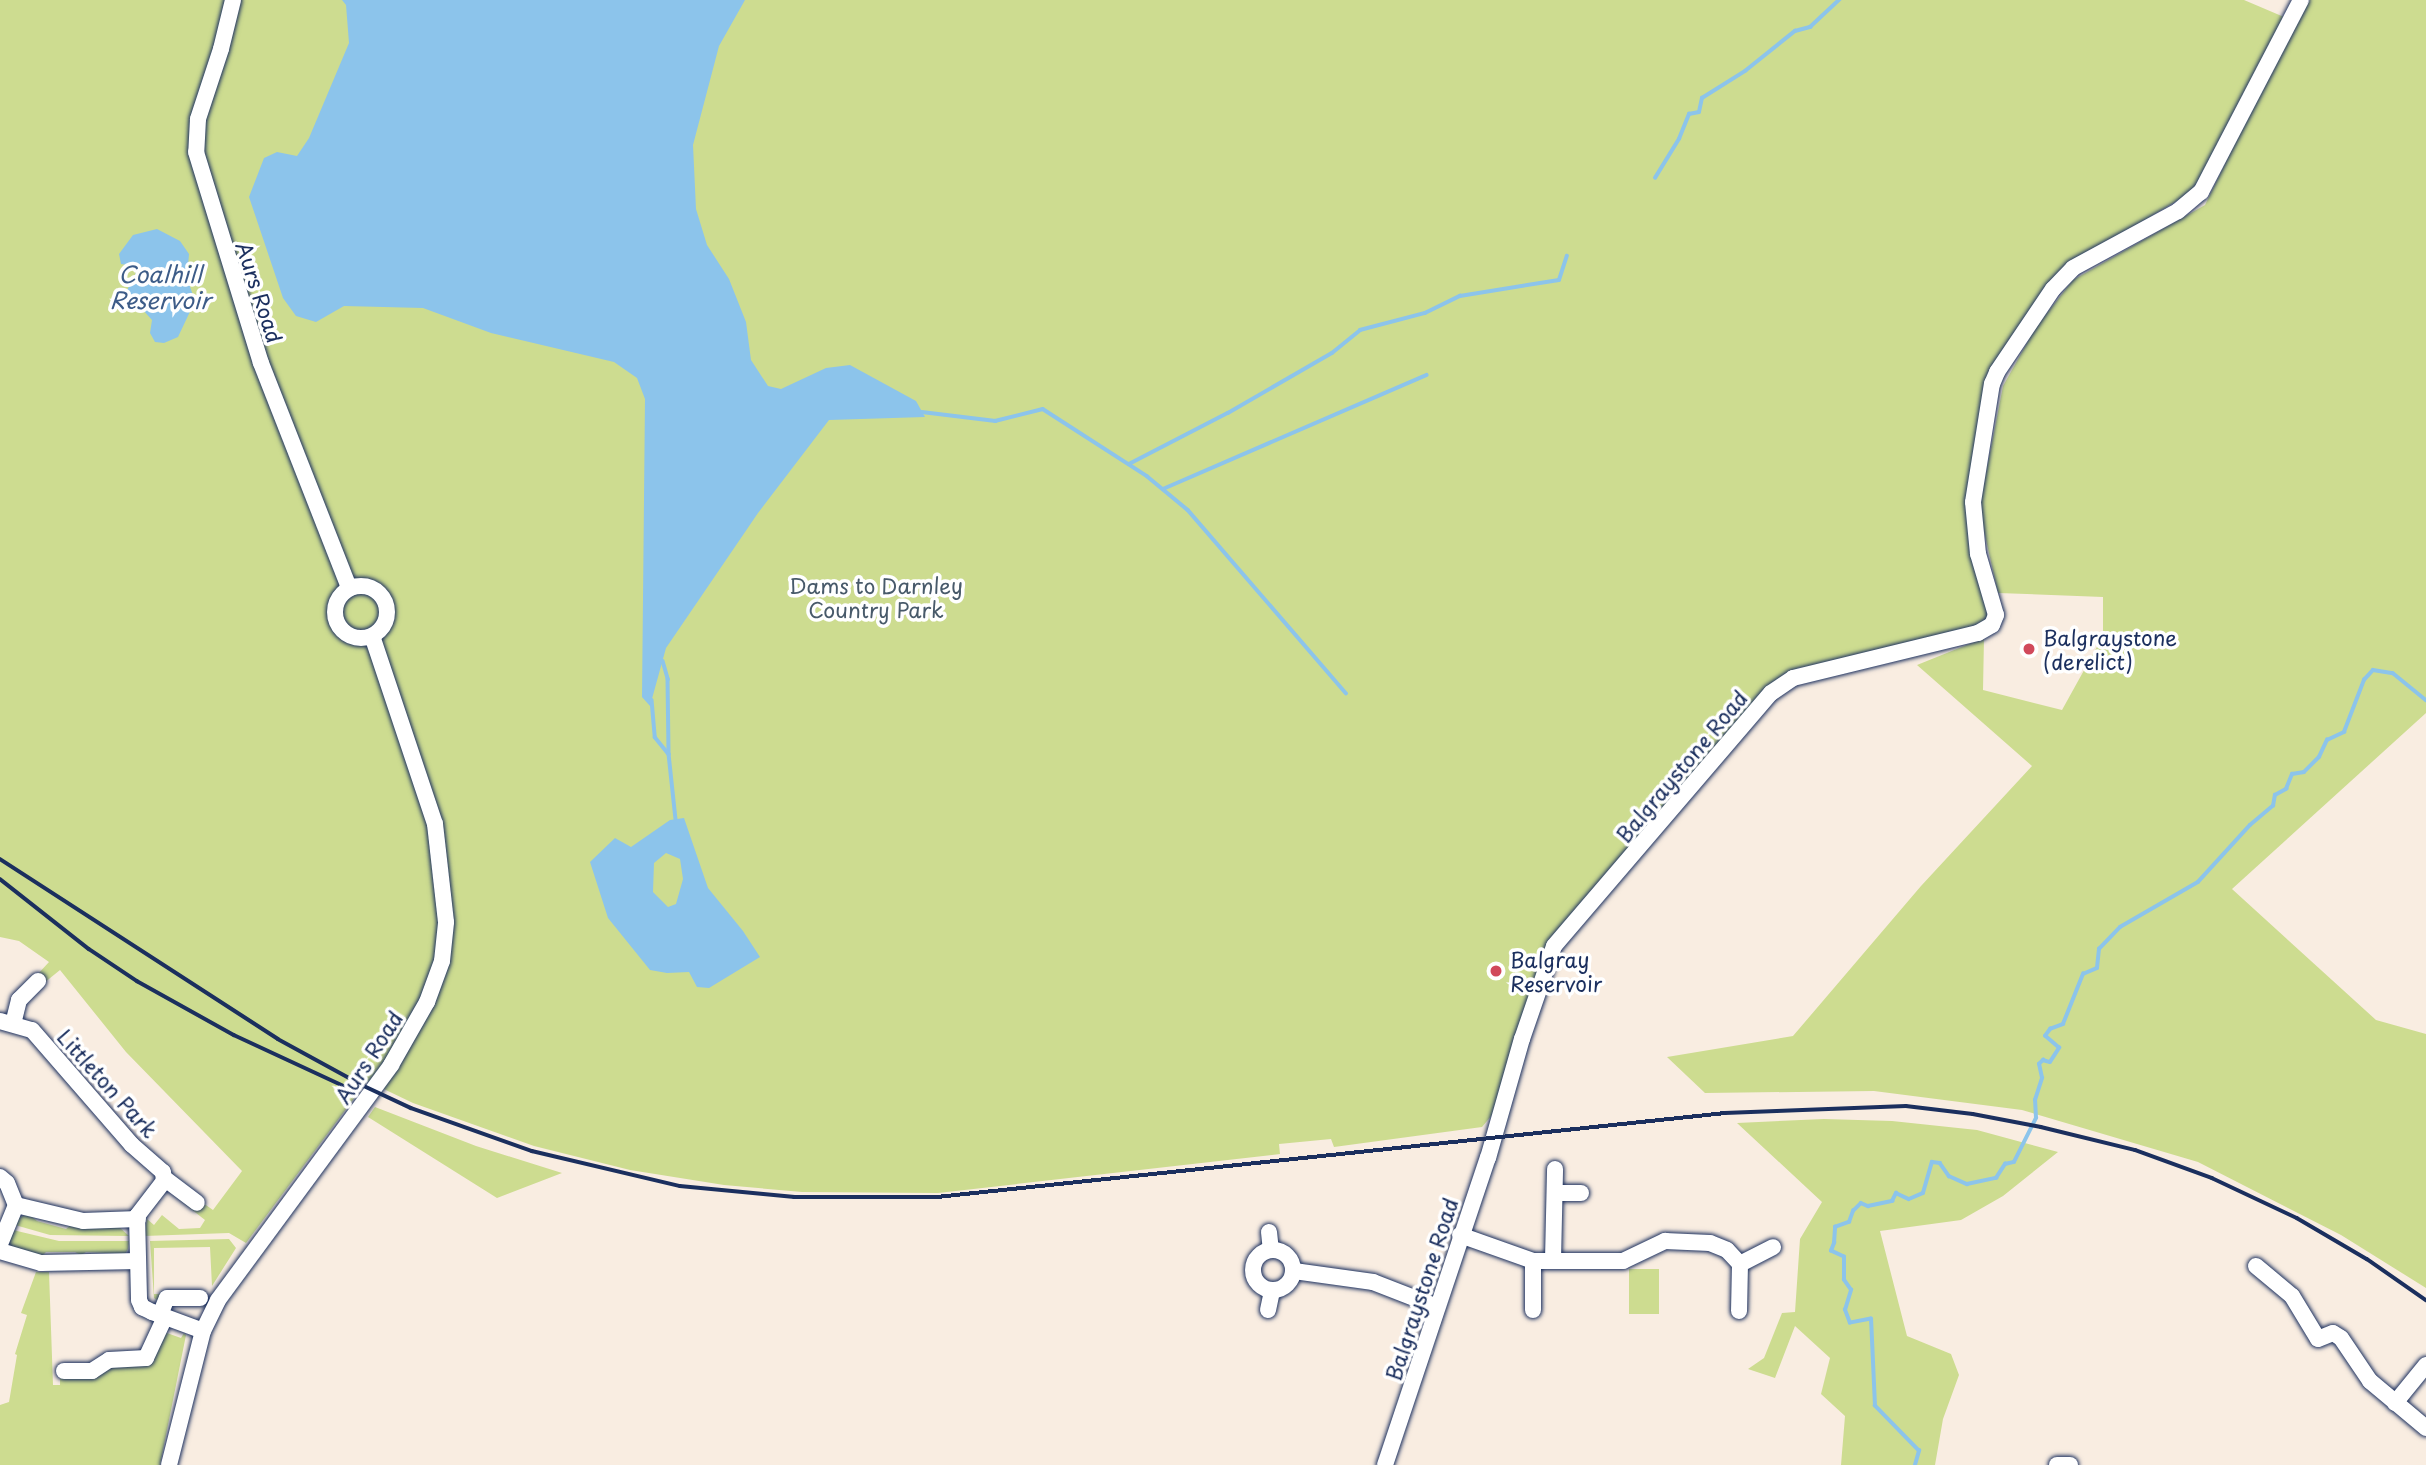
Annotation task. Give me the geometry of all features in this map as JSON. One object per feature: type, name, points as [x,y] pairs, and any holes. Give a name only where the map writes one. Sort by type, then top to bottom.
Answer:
[{"type":"street","name":"Aurs Road","points":[[233,0],[221,49],[198,119],[196,152],[261,363],[349,589]]},
{"type":"street","name":"Balgraystone Road","points":[[1385,1465],[1488,1158],[1522,1038],[1554,946],[1771,693],[1793,678],[1969,636],[1992,625],[1996,615],[1978,554],[1973,502],[1992,384],[1997,372],[2063,277],[2073,268],[2178,211],[2201,192],[2301,0]]},
{"type":"street","points":[[365,586],[373,589],[385,601],[387,617],[384,625],[372,636],[354,638],[339,628],[334,610],[336,601],[349,589],[365,586]]},
{"type":"street","name":"Aurs Road","points":[[169,1465],[203,1331],[232,1277],[391,1065],[427,1002],[442,961],[446,922],[435,824],[372,636]]},
{"type":"street","name":"Littleton Park","points":[[38,981],[19,1000],[7,1022],[32,1030],[132,1145],[159,1167],[164,1178],[197,1203]]},
{"type":"street","points":[[1553,1261],[1555,1169]]},
{"type":"street","points":[[0,1177],[7,1183],[16,1205],[1,1242],[41,1263],[138,1261]]},
{"type":"street","points":[[164,1178],[138,1219],[139,1300],[142,1307],[203,1331]]},
{"type":"street","points":[[1555,1193],[1581,1193]]},
{"type":"street","points":[[16,1205],[83,1221],[138,1219]]},
{"type":"street","points":[[1269,1232],[1271,1250]]},
{"type":"street","points":[[1460,1235],[1532,1261],[1623,1261],[1661,1242],[1692,1240],[1727,1250],[1740,1264],[1739,1311]]},
{"type":"street","points":[[1740,1264],[1773,1247]]},
{"type":"street","points":[[1272,1291],[1255,1280],[1253,1268],[1259,1256],[1271,1250],[1285,1253],[1294,1271]]},
{"type":"street","points":[[1532,1261],[1533,1310]]},
{"type":"street","points":[[2256,1266],[2292,1296],[2318,1339],[2333,1333],[2341,1338],[2360,1370],[2426,1428]]},
{"type":"street","points":[[1294,1271],[1373,1282],[1437,1307]]},
{"type":"street","points":[[1272,1291],[1284,1287],[1294,1271]]},
{"type":"street","points":[[1268,1310],[1272,1291]]},
{"type":"street","points":[[64,1371],[92,1371],[109,1360],[146,1358],[167,1298],[200,1298]]},
{"type":"street","points":[[2395,1403],[2426,1365]]},
{"type":"street","points":[[2057,1465],[2070,1465]]},
{"type":"green space","name":"Dams to Darnley Country Park","points":[[0,0],[2244,0],[2284,17],[2205,171],[2190,193],[2059,271],[1990,369],[1966,499],[1969,545],[1988,602],[1989,619],[1978,627],[1858,659],[1798,668],[1765,694],[1559,937],[1492,1115],[1482,1127],[1334,1147],[1331,1139],[1279,1144],[1280,1154],[938,1193],[802,1192],[724,1185],[630,1170],[534,1146],[413,1103],[367,1081],[246,1243],[229,1233],[144,1236],[147,1219],[154,1225],[162,1215],[179,1229],[200,1228],[205,1220],[168,1191],[203,1203],[213,1210],[242,1171],[126,1052],[60,970],[44,983],[37,975],[49,962],[19,941],[0,937]]},
{"type":"green space","points":[[2310,0],[2426,0],[2426,713],[2232,889],[2376,1020],[2426,1034],[2426,1288],[2341,1235],[2198,1162],[2022,1110],[1874,1091],[1705,1093],[1667,1057],[1793,1036],[1921,886],[2032,766],[1917,665],[1984,638],[1983,690],[2062,710],[2103,636],[2103,597],[1998,593],[1979,509],[2003,386],[2036,327],[2073,280],[2205,205],[2278,54]]},
{"type":"green space","points":[[375,1107],[476,1146],[562,1173],[497,1198],[368,1117]]},
{"type":"green space","points":[[1824,1119],[1892,1121],[1977,1130],[2058,1152],[2003,1196],[1961,1220],[1880,1231],[1907,1336],[1951,1354],[1959,1375],[1943,1419],[1935,1465],[1841,1465],[1845,1416],[1821,1394],[1830,1358],[1795,1326],[1775,1378],[1748,1369],[1764,1358],[1782,1313],[1795,1312],[1800,1239],[1822,1202],[1737,1123]]},
{"type":"green space","points":[[28,1213],[37,1221],[66,1229],[72,1224],[118,1226],[129,1236],[50,1235],[15,1225],[16,1220]]},
{"type":"green space","points":[[13,1230],[59,1241],[129,1241],[128,1249],[125,1254],[86,1252],[81,1255],[75,1252],[46,1252],[40,1258],[8,1248]]},
{"type":"green space","points":[[229,1239],[236,1248],[212,1286],[210,1247],[154,1248],[154,1294],[160,1294],[160,1302],[154,1298],[150,1241]]},
{"type":"green space","points":[[1629,1269],[1659,1269],[1659,1314],[1629,1314]]},
{"type":"green space","points":[[36,1272],[49,1272],[53,1385],[60,1385],[60,1376],[138,1362],[164,1332],[181,1338],[184,1333],[186,1335],[160,1465],[0,1465],[0,1405],[9,1402],[17,1355],[15,1354],[27,1315],[21,1313]]},
{"type":"water","points":[[342,0],[745,0],[719,46],[693,145],[696,209],[707,245],[729,279],[746,322],[751,360],[768,386],[781,389],[826,368],[850,365],[916,401],[925,417],[829,420],[758,513],[666,648],[650,706],[642,697],[645,399],[637,378],[614,362],[491,333],[423,308],[344,306],[316,322],[296,316],[283,298],[249,197],[264,158],[277,152],[297,156],[309,138],[349,43],[346,5]]},
{"type":"water","name":"Coalhill Reservoir","points":[[157,229],[180,241],[189,254],[187,278],[195,301],[178,337],[164,343],[155,342],[150,333],[152,320],[143,310],[131,307],[122,300],[139,267],[121,264],[119,254],[133,235]]},
{"type":"water","points":[[684,818],[708,888],[760,957],[709,988],[697,987],[689,972],[667,973],[650,970],[608,918],[590,862],[615,838],[631,847],[670,820]],"holes":[[[666,853],[680,859],[683,879],[676,904],[668,907],[653,892],[654,863]]]},
{"type":"waterway","points":[[1655,178],[1679,139],[1689,114],[1699,112],[1702,98],[1745,71],[1795,31],[1810,27],[1839,0]]},
{"type":"waterway","points":[[1129,464],[1228,413],[1332,353],[1360,330],[1425,313],[1460,296],[1559,280],[1567,256]]},
{"type":"waterway","points":[[1163,489],[1426,375]]},
{"type":"waterway","points":[[922,412],[995,421],[1043,409],[1147,476],[1188,510],[1346,693]]},
{"type":"waterway","points":[[663,661],[668,679],[669,754]]},
{"type":"waterway","points":[[1915,1465],[1919,1451],[1875,1406],[1871,1319],[1850,1323],[1845,1310],[1851,1290],[1844,1280],[1844,1257],[1831,1251],[1835,1227],[1849,1222],[1853,1211],[1861,1203],[1868,1206],[1892,1201],[1896,1193],[1909,1199],[1923,1193],[1932,1162],[1940,1163],[1949,1176],[1967,1184],[1996,1178],[2005,1164],[2014,1162],[2036,1118],[2035,1100],[2042,1078],[2039,1064],[2043,1060],[2050,1062],[2059,1048],[2045,1036],[2050,1029],[2063,1024],[2083,974],[2097,968],[2099,949],[2120,927],[2198,882],[2250,825],[2273,806],[2275,795],[2286,789],[2292,774],[2304,772],[2319,757],[2327,740],[2344,732],[2364,680],[2373,670],[2393,673],[2426,700]]},
{"type":"waterway","points":[[652,700],[655,737],[669,754],[676,819]]},
{"type":"railway","points":[[0,859],[278,1039],[362,1085],[411,1108],[532,1151],[680,1186],[794,1197],[937,1197],[1725,1113],[1906,1106],[1973,1114],[2041,1127],[2135,1150],[2212,1178],[2297,1218],[2367,1259],[2426,1300]]},
{"type":"railway","points":[[0,879],[89,949],[137,981],[234,1035],[346,1087]]},
{"type":"place","name":"Balgraystone (derelict)","points":[[2029,649]]},
{"type":"place","name":"Balgray Reservoir","points":[[1496,971]]}]
